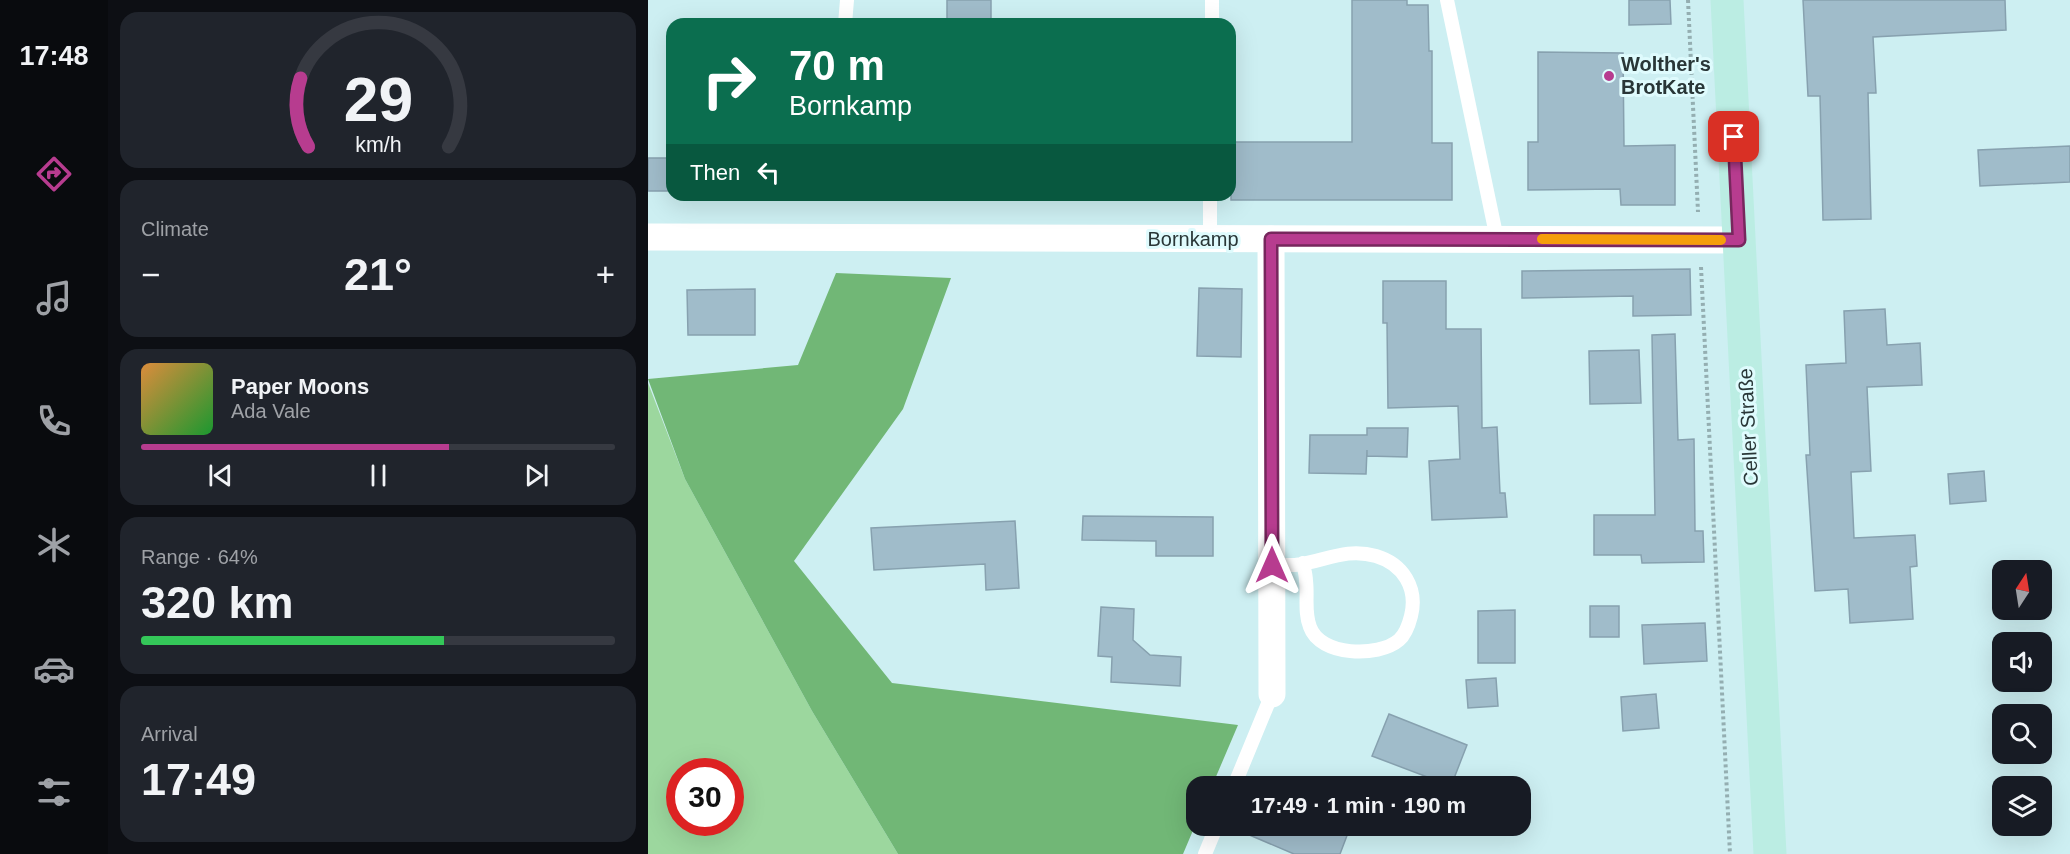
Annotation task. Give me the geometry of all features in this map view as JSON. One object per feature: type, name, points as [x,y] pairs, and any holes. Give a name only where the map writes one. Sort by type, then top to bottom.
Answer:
[{"type":"main road","name":"Celler Straße","points":[[1727,0],[1770,854]]},
{"type":"street","name":"Bornkamp","points":[[648,237],[1739,240]]},
{"type":"street","points":[[1271,239],[1272,694]]},
{"type":"lane","points":[[846,18],[847,0]]},
{"type":"lane","points":[[1212,0],[1212,18]]},
{"type":"lane","points":[[1447,0],[1497,239]]},
{"type":"lane","points":[[1210,201],[1210,239]]},
{"type":"lane","points":[[1272,565],[1303,563],[1342,553],[1363,553],[1395,564],[1405,575],[1413,594],[1413,609],[1409,626],[1400,640],[1386,648],[1356,651],[1330,647],[1318,639],[1310,628],[1307,614],[1303,563]]},
{"type":"lane","points":[[1238,776],[1272,694]]},
{"type":"lane","points":[[1205,854],[1212,836]]},
{"type":"path","points":[[1688,0],[1730,854]]},
{"type":"green space","points":[[836,273],[951,278],[903,409],[794,561],[892,683],[1238,725],[1216,776],[1186,776],[1186,836],[1191,836],[1183,854],[898,854],[812,711],[685,479],[648,379],[798,365]]},
{"type":"green space","points":[[648,383],[685,479],[812,711],[898,854],[648,854]]},
{"type":"building","points":[[947,0],[991,0],[991,18],[947,18]]},
{"type":"building","points":[[1352,0],[1407,0],[1407,5],[1428,5],[1429,51],[1432,51],[1432,143],[1452,143],[1452,200],[1236,200],[1236,142],[1352,142]]},
{"type":"building","points":[[1629,0],[1670,0],[1671,24],[1629,25]]},
{"type":"building","points":[[1803,0],[2005,0],[2006,30],[1873,37],[1876,93],[1868,93],[1871,219],[1823,220],[1820,96],[1808,96]]},
{"type":"building","points":[[1538,52],[1623,53],[1624,146],[1675,145],[1675,205],[1621,205],[1620,189],[1528,190],[1528,142],[1538,142]]},
{"type":"building","points":[[2070,146],[2070,182],[1980,186],[1978,150]]},
{"type":"building","points":[[648,158],[666,158],[666,191],[648,191]]},
{"type":"building","points":[[1690,269],[1691,315],[1633,316],[1633,296],[1522,298],[1522,271]]},
{"type":"building","points":[[1383,281],[1446,281],[1446,329],[1481,329],[1482,428],[1497,427],[1500,493],[1505,493],[1507,517],[1432,520],[1429,461],[1460,459],[1458,406],[1388,408],[1387,323],[1383,323]]},
{"type":"building","points":[[1199,288],[1242,289],[1241,357],[1197,356]]},
{"type":"building","points":[[755,289],[755,335],[688,335],[687,290]]},
{"type":"building","points":[[1885,309],[1887,345],[1920,343],[1922,385],[1867,387],[1871,471],[1851,472],[1854,538],[1915,535],[1917,566],[1910,567],[1913,619],[1850,623],[1848,589],[1815,591],[1806,455],[1810,455],[1806,365],[1846,363],[1844,311]]},
{"type":"building","points":[[1675,334],[1678,440],[1694,439],[1695,531],[1703,531],[1704,562],[1642,563],[1641,555],[1594,555],[1594,515],[1655,515],[1652,335]]},
{"type":"building","points":[[1639,350],[1641,403],[1590,404],[1589,351]]},
{"type":"building","points":[[1367,428],[1408,428],[1407,457],[1367,456],[1367,450],[1366,474],[1309,473],[1310,435],[1367,435]]},
{"type":"building","points":[[1984,471],[1986,501],[1950,504],[1948,474]]},
{"type":"building","points":[[1083,516],[1213,517],[1213,556],[1156,556],[1156,541],[1082,540]]},
{"type":"building","points":[[1015,521],[1019,588],[986,590],[985,564],[874,570],[871,528]]},
{"type":"building","points":[[1590,606],[1619,606],[1619,637],[1590,637]]},
{"type":"building","points":[[1101,607],[1134,609],[1133,640],[1150,655],[1181,657],[1180,686],[1111,682],[1112,657],[1098,656]]},
{"type":"building","points":[[1515,610],[1515,663],[1478,663],[1478,611]]},
{"type":"building","points":[[1705,623],[1707,661],[1644,664],[1642,625]]},
{"type":"building","points":[[1496,678],[1498,706],[1468,708],[1466,680]]},
{"type":"building","points":[[1656,694],[1659,728],[1623,731],[1621,697]]},
{"type":"building","points":[[1389,714],[1467,745],[1455,776],[1425,776],[1372,756]]},
{"type":"building","points":[[1252,836],[1347,836],[1340,854],[1294,854]]},
{"type":"slow traffic","points":[[1542,239],[1721,240]]},
{"type":"place","name":"Wolther's BrotKate","points":[[1609,76]]},
{"type":"route","points":[[1272,565],[1271,239],[1739,240],[1734,137]]}]
